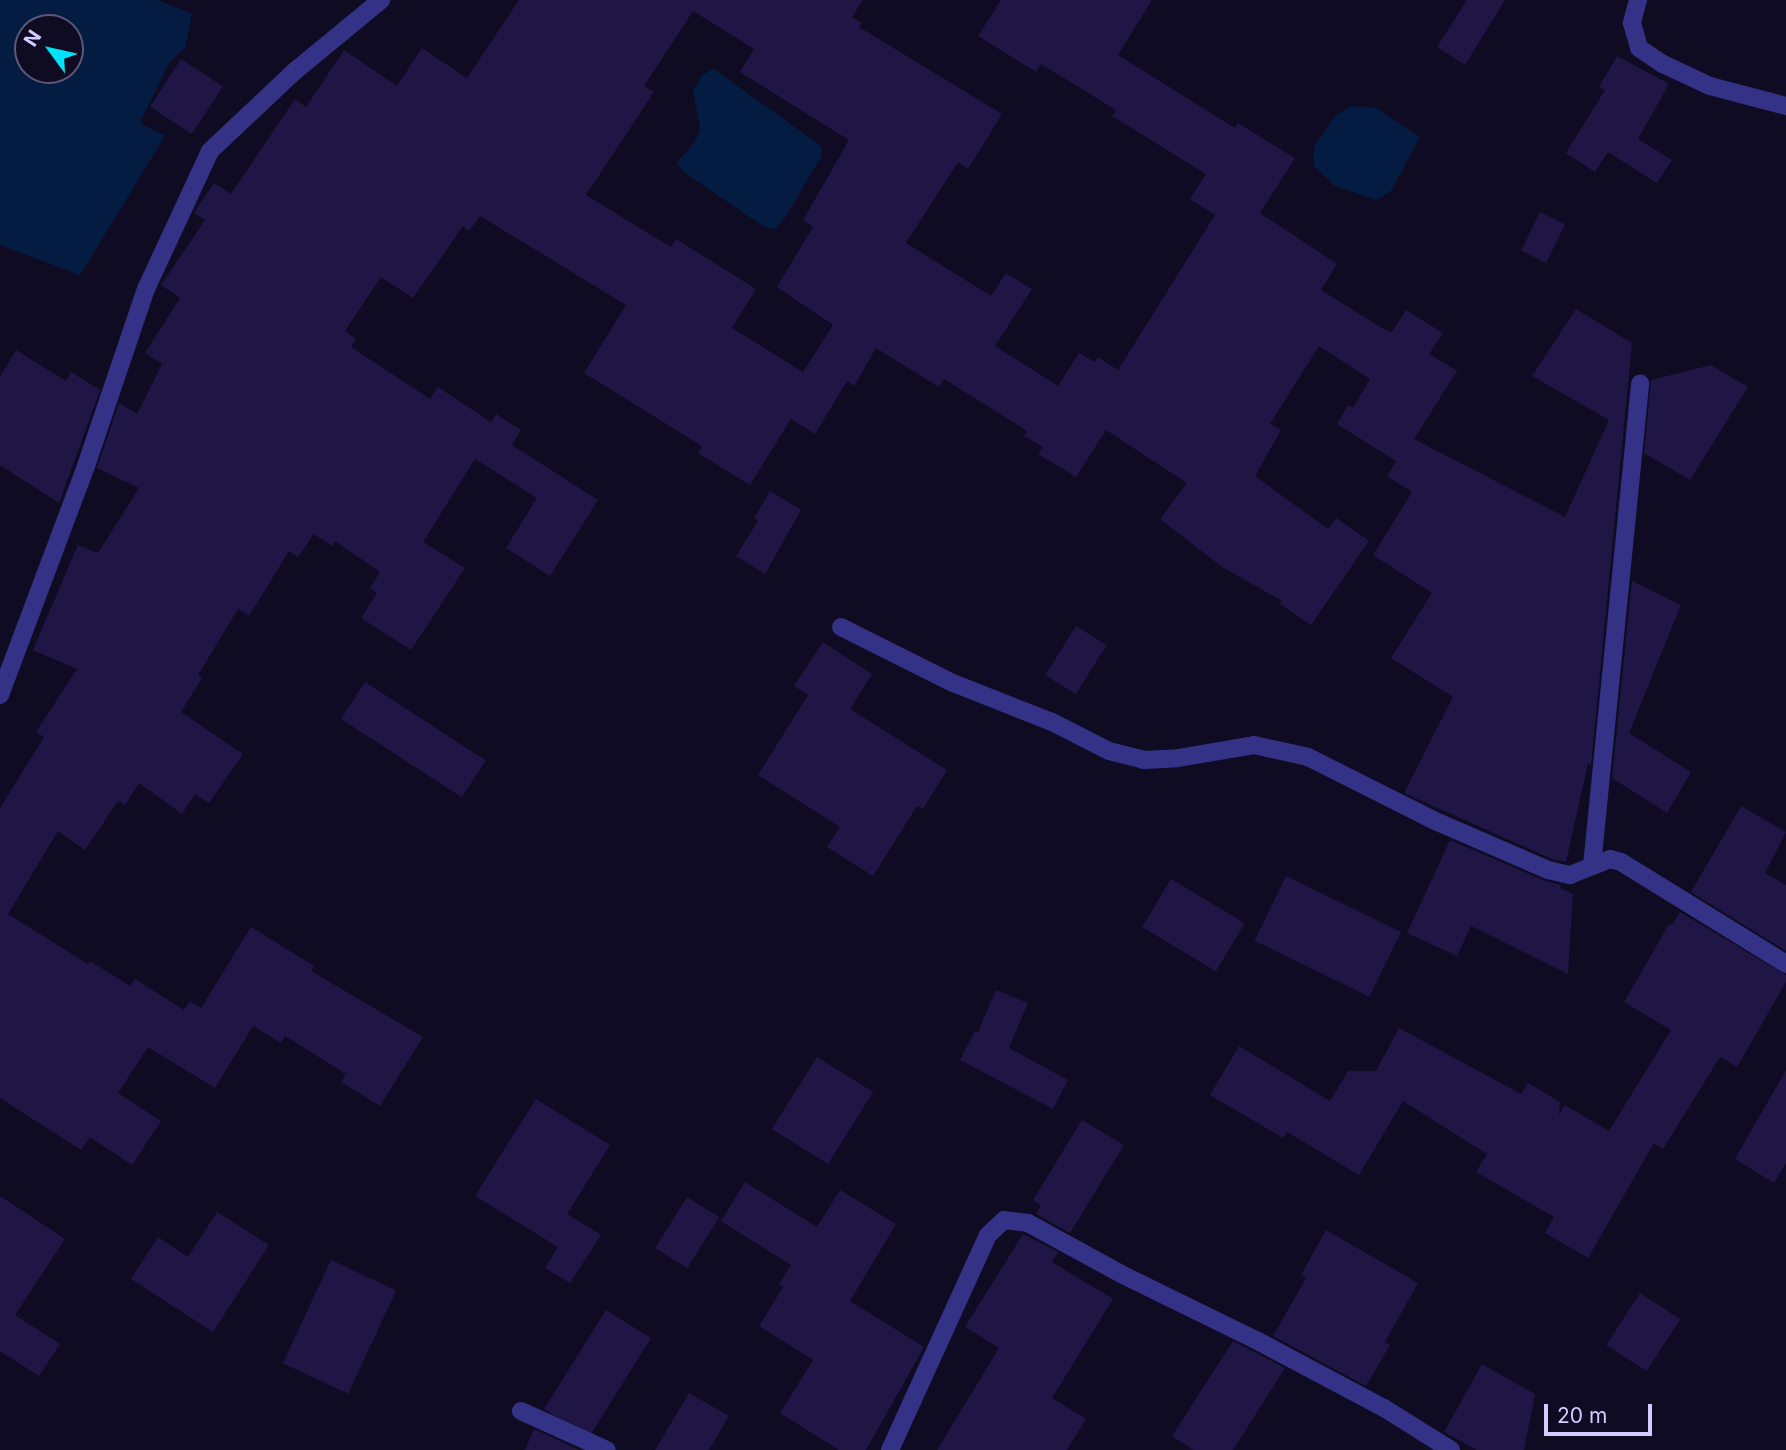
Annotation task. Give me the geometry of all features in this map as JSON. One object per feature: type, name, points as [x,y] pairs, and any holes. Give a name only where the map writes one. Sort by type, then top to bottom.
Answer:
[{"type":"street","points":[[0,695],[86,466],[146,289],[210,151],[295,71],[381,0]]},
{"type":"street","points":[[1638,0],[1632,23],[1639,48],[1663,64],[1710,86],[1786,106]]},
{"type":"street","points":[[1592,866],[1640,383]]},
{"type":"street","points":[[841,627],[953,683],[1052,722],[1109,751],[1144,760],[1178,758],[1254,745],[1308,757],[1433,820],[1548,870],[1570,875],[1610,859],[1621,862],[1786,964]]},
{"type":"street","points":[[890,1450],[988,1235],[1004,1220],[1028,1223],[1384,1408],[1451,1450]]},
{"type":"street","points":[[521,1411],[607,1450]]},
{"type":"water","points":[[0,0],[158,0],[192,14],[185,48],[169,63],[140,123],[165,136],[80,275],[0,245]]},
{"type":"water","points":[[713,68],[822,147],[821,157],[785,218],[774,229],[766,228],[685,173],[677,163],[697,138],[700,127],[693,90],[702,76]]},
{"type":"water","points":[[1352,106],[1376,108],[1420,137],[1391,191],[1376,200],[1335,186],[1314,166],[1314,147],[1335,116]]},
{"type":"building","points":[[519,0],[863,0],[852,17],[862,23],[859,27],[1002,114],[968,169],[958,162],[906,243],[991,296],[1006,273],[1032,289],[995,346],[1058,386],[1079,353],[1095,362],[1098,357],[1118,370],[1215,215],[1190,199],[1206,174],[1112,116],[1116,110],[1041,64],[1036,72],[978,36],[1001,0],[1152,0],[1118,55],[1235,128],[1238,123],[1295,158],[1260,213],[1337,264],[1321,290],[1387,331],[1392,332],[1406,310],[1443,333],[1429,354],[1457,371],[1414,439],[1565,517],[1609,420],[1532,376],[1576,309],[1632,343],[1591,765],[1588,763],[1566,862],[1552,859],[1404,793],[1453,697],[1391,658],[1432,593],[1373,555],[1412,492],[1387,476],[1396,461],[1337,424],[1348,405],[1353,408],[1370,379],[1319,346],[1270,424],[1281,430],[1255,476],[1328,529],[1336,518],[1369,541],[1311,625],[1280,604],[1282,601],[1222,567],[1160,519],[1187,483],[1106,430],[1076,477],[1038,454],[1043,447],[1024,436],[1027,431],[944,379],[939,387],[876,348],[854,386],[847,381],[815,434],[791,419],[750,485],[698,453],[702,446],[584,373],[626,305],[480,216],[469,231],[463,226],[413,298],[381,277],[345,331],[356,339],[351,347],[430,399],[438,387],[491,422],[496,414],[521,430],[512,445],[598,500],[550,576],[506,548],[537,498],[475,459],[423,542],[465,568],[411,650],[361,618],[377,593],[370,588],[380,572],[335,541],[332,546],[314,534],[298,557],[289,551],[249,616],[238,609],[198,675],[202,678],[181,712],[243,754],[209,803],[195,794],[182,814],[139,783],[125,805],[118,801],[85,850],[58,831],[8,914],[88,964],[90,961],[130,986],[135,979],[184,1010],[190,1001],[201,1008],[251,927],[314,966],[311,971],[423,1037],[380,1106],[341,1082],[346,1074],[285,1036],[281,1043],[253,1026],[215,1088],[148,1047],[118,1093],[161,1121],[132,1165],[90,1137],[81,1150],[0,1098],[0,808],[44,737],[36,732],[77,669],[33,650],[78,545],[98,553],[139,488],[97,468],[119,403],[137,414],[162,364],[145,353],[180,298],[161,285],[205,220],[194,213],[214,183],[231,194],[295,99],[306,107],[344,50],[397,86],[422,48],[467,78]],"holes":[[[693,11],[754,49],[740,72],[849,140],[803,220],[813,227],[777,287],[833,325],[803,372],[732,328],[756,289],[676,239],[671,247],[586,195],[654,92],[644,86]]]},
{"type":"building","points":[[1467,0],[1505,0],[1465,65],[1437,47]]},
{"type":"building","points":[[1617,56],[1669,84],[1638,139],[1672,160],[1657,183],[1608,152],[1595,172],[1566,153],[1605,90],[1599,87]]},
{"type":"building","points":[[181,59],[223,86],[192,134],[150,107]]},
{"type":"building","points":[[1540,212],[1565,224],[1546,263],[1521,251]]},
{"type":"building","points":[[16,350],[66,381],[71,372],[100,390],[59,503],[0,465],[0,377]]},
{"type":"building","points":[[1711,365],[1748,387],[1690,480],[1644,453],[1651,380]]},
{"type":"building","points":[[770,491],[801,510],[765,574],[736,556],[758,521],[754,518]]},
{"type":"building","points":[[1632,581],[1681,605],[1629,733],[1691,772],[1667,813],[1612,778]]},
{"type":"building","points":[[1076,626],[1107,645],[1076,694],[1045,675]]},
{"type":"building","points":[[823,642],[872,674],[850,709],[947,770],[923,809],[917,806],[873,876],[827,847],[840,827],[758,775],[808,695],[794,686]]},
{"type":"building","points":[[365,682],[486,760],[462,797],[341,719]]},
{"type":"building","points":[[1741,806],[1786,832],[1765,873],[1786,885],[1786,951],[1691,892]]},
{"type":"building","points":[[1450,840],[1543,880],[1561,885],[1560,888],[1573,894],[1568,974],[1471,926],[1457,956],[1407,933]]},
{"type":"building","points":[[1286,876],[1401,932],[1369,997],[1254,941]]},
{"type":"building","points":[[1171,879],[1245,923],[1216,971],[1142,927]]},
{"type":"building","points":[[1680,912],[1786,975],[1786,982],[1737,1067],[1720,1057],[1663,1149],[1654,1143],[1588,1258],[1545,1233],[1554,1217],[1476,1172],[1487,1154],[1403,1101],[1359,1175],[1287,1132],[1283,1138],[1210,1095],[1239,1046],[1330,1101],[1348,1071],[1376,1071],[1399,1028],[1521,1094],[1528,1083],[1560,1102],[1559,1115],[1565,1105],[1609,1131],[1671,1030],[1624,1002],[1669,924],[1672,925]]},
{"type":"building","points":[[996,990],[1028,1003],[1009,1048],[1068,1080],[1053,1109],[960,1060],[975,1031],[978,1032]]},
{"type":"building","points":[[817,1057],[873,1092],[828,1164],[772,1129]]},
{"type":"building","points":[[1786,1070],[1786,1163],[1774,1183],[1735,1159]]},
{"type":"building","points":[[536,1099],[610,1145],[567,1214],[601,1235],[570,1283],[545,1268],[558,1247],[475,1196]]},
{"type":"building","points":[[1082,1120],[1124,1145],[1070,1233],[1036,1214],[1041,1205],[1033,1200]]},
{"type":"building","points":[[745,1182],[817,1227],[840,1190],[896,1224],[850,1301],[924,1347],[866,1450],[839,1450],[780,1413],[813,1360],[759,1326],[783,1287],[779,1284],[791,1265],[721,1221]]},
{"type":"building","points":[[0,1196],[65,1239],[15,1315],[60,1344],[39,1376],[0,1351]]},
{"type":"building","points":[[687,1197],[719,1217],[687,1268],[655,1248]]},
{"type":"building","points":[[217,1212],[269,1245],[213,1332],[131,1279],[158,1237],[188,1257]]},
{"type":"building","points":[[1326,1230],[1418,1283],[1385,1342],[1390,1345],[1366,1386],[1273,1336],[1306,1278],[1301,1275]]},
{"type":"building","points":[[1023,1234],[1058,1252],[1052,1262],[1113,1299],[1052,1398],[1086,1419],[1067,1450],[937,1450],[999,1348],[965,1327]]},
{"type":"building","points":[[331,1260],[396,1290],[348,1394],[283,1363]]},
{"type":"building","points":[[1640,1293],[1680,1319],[1646,1371],[1606,1345]]},
{"type":"building","points":[[606,1310],[651,1338],[589,1437],[544,1409]]},
{"type":"building","points":[[1233,1341],[1285,1368],[1233,1450],[1193,1450],[1172,1436]]},
{"type":"building","points":[[1482,1364],[1535,1394],[1524,1450],[1477,1450],[1444,1432]]},
{"type":"building","points":[[689,1393],[729,1416],[709,1450],[655,1450]]},
{"type":"building","points":[[534,1429],[579,1450],[525,1450]]}]
